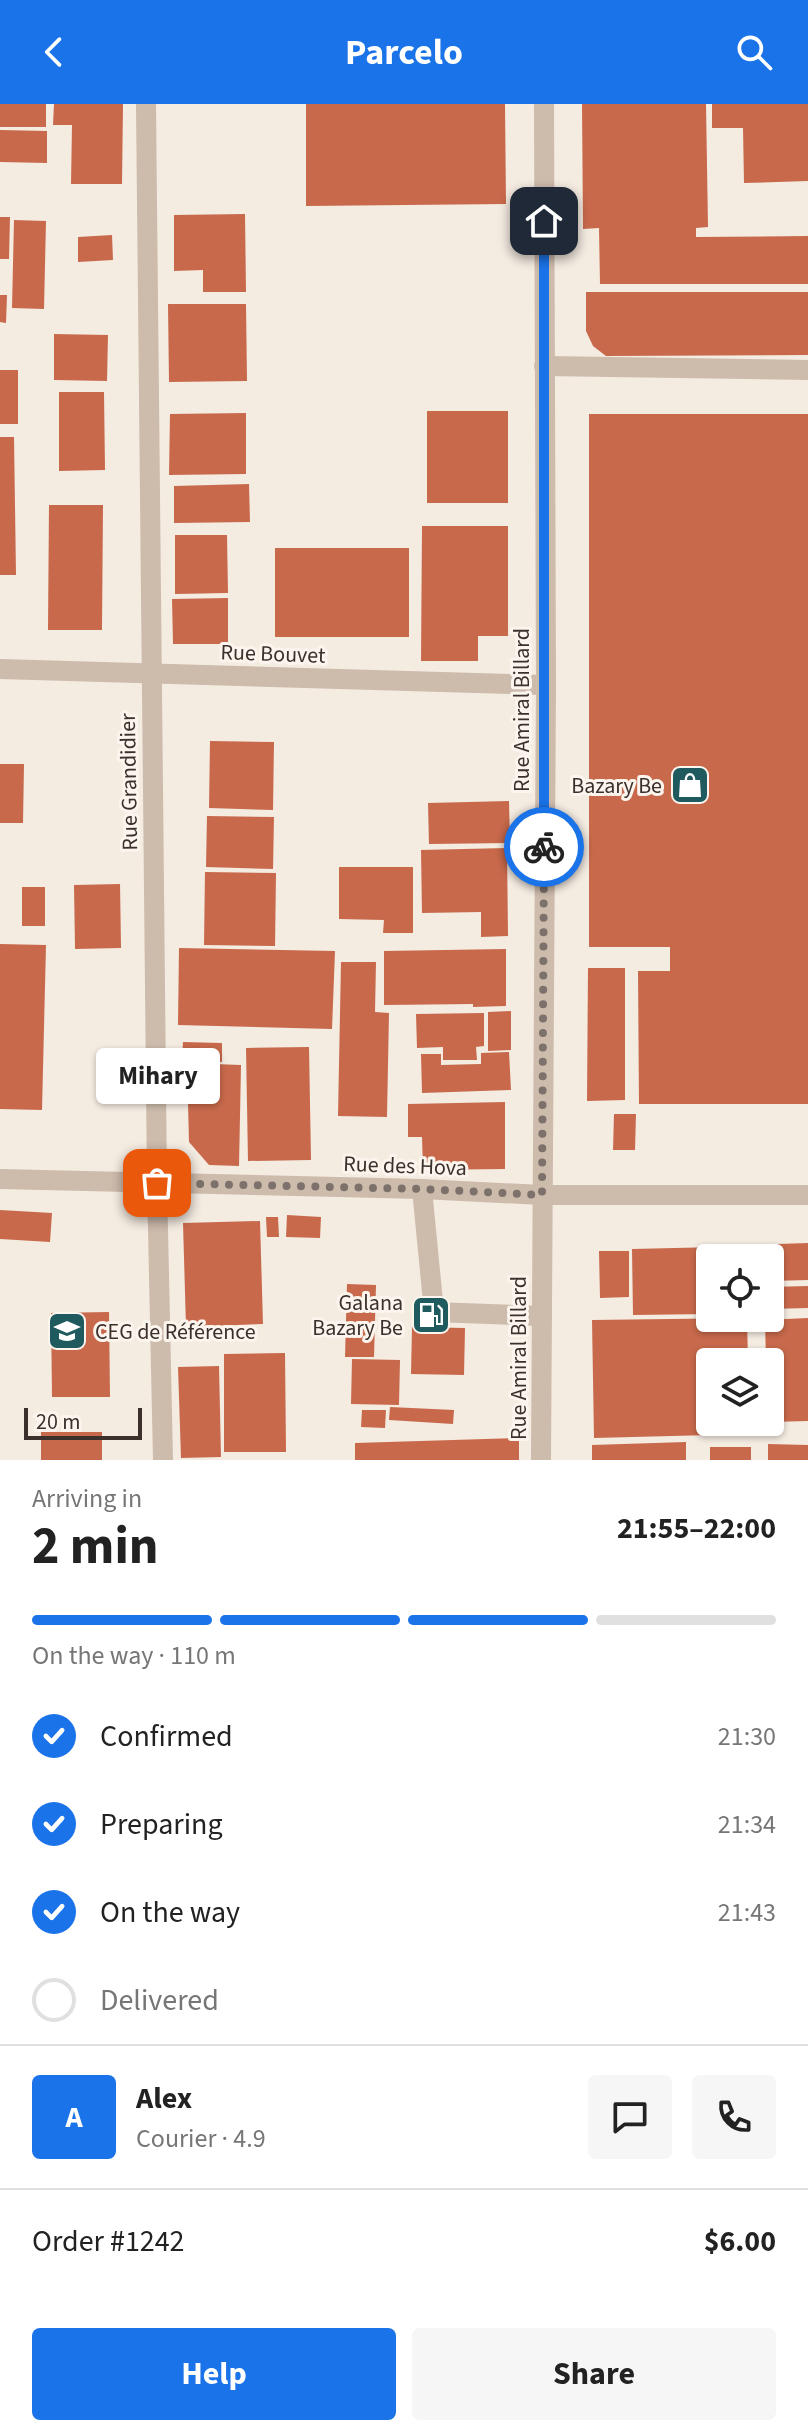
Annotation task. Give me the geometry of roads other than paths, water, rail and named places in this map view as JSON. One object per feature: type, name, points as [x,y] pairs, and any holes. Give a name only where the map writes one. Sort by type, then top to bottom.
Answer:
[{"type":"street","name":"Rue Grandidier","points":[[146,104],[157,1183],[163,1460]]},
{"type":"street","name":"Rue Amiral Billard","points":[[541,1460],[546,685],[544,104]]},
{"type":"street","points":[[544,366],[808,370]]},
{"type":"street","name":"Rue Bouvet","points":[[0,669],[546,685]]},
{"type":"street","name":"Rue des Hova","points":[[0,1179],[422,1189],[542,1195],[808,1195]]},
{"type":"street","points":[[422,1189],[434,1312],[542,1316]]},
{"type":"place","name":"Bazary Be","points":[[690,785]]},
{"type":"place","name":"Mihary","points":[[157,1183]]},
{"type":"place","name":"Galana Bazary Be","points":[[431,1315]]},
{"type":"place","name":"CEG de Référence","points":[[67,1331]]}]
